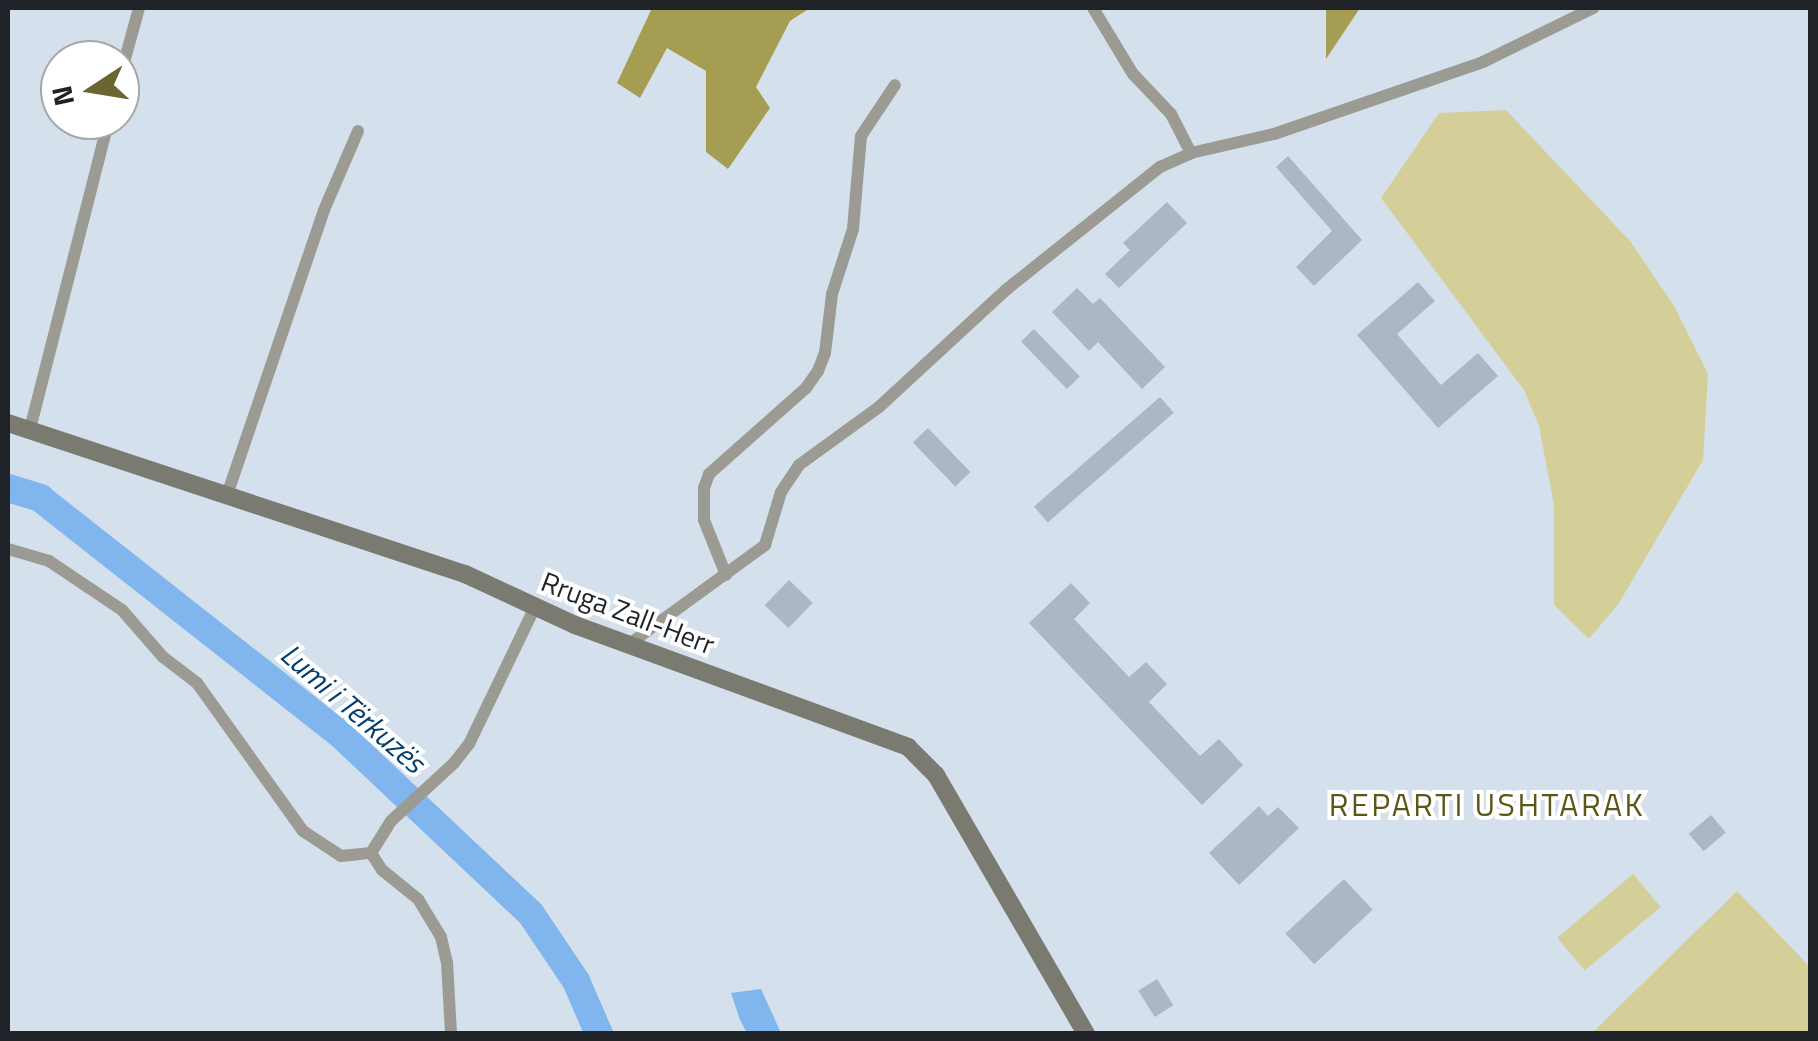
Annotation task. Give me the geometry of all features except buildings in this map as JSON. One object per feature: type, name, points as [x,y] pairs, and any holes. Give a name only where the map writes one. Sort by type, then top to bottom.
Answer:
[{"type":"main road","name":"Rruga Zall-Herr","points":[[8,422],[465,574],[628,645],[893,740],[922,758],[1086,1034]]},
{"type":"street","points":[[131,40],[140,8]]},
{"type":"street","points":[[1093,8],[1133,74],[1171,114],[1191,153]]},
{"type":"street","points":[[628,645],[765,545],[781,492],[799,464],[880,407],[1031,269],[1160,167],[1191,153],[1274,134],[1483,62],[1593,8]]},
{"type":"street","points":[[726,575],[704,520],[704,488],[719,464],[806,388],[818,371],[826,353],[832,294],[853,229],[860,136],[895,85]]},
{"type":"street","points":[[227,495],[324,210],[358,130]]},
{"type":"street","points":[[30,428],[103,140]]},
{"type":"street","points":[[8,549],[48,561],[122,610],[163,657],[197,683],[303,830],[342,856],[371,853]]},
{"type":"street","points":[[371,853],[391,821],[469,744],[535,607]]},
{"type":"street","points":[[371,853],[382,870],[418,899],[440,937],[449,978],[451,1034]]},
{"type":"shaded area","points":[[652,8],[810,8],[790,21],[756,87],[770,108],[728,169],[706,152],[706,71],[667,48],[640,98],[617,83]]},
{"type":"shaded area","points":[[1326,8],[1360,8],[1326,59]]},
{"type":"shaded area","points":[[1506,110],[1630,241],[1674,306],[1708,374],[1703,460],[1619,603],[1589,639],[1554,605],[1554,505],[1539,426],[1524,390],[1381,198],[1439,113]]},
{"type":"shaded area","points":[[1633,874],[1661,907],[1585,971],[1557,938]]},
{"type":"shaded area","points":[[1737,891],[1810,967],[1810,1033],[1592,1033]]},
{"type":"water","points":[[761,989],[781,1033],[747,1033],[740,1020],[731,993]]},
{"type":"waterway","name":"Lumi i Tërkuzës","points":[[8,488],[40,498],[339,733],[531,914],[576,981],[599,1034]]},
{"type":"district","name":"REPARTI USHTARAK","points":[[1487,804]]}]
